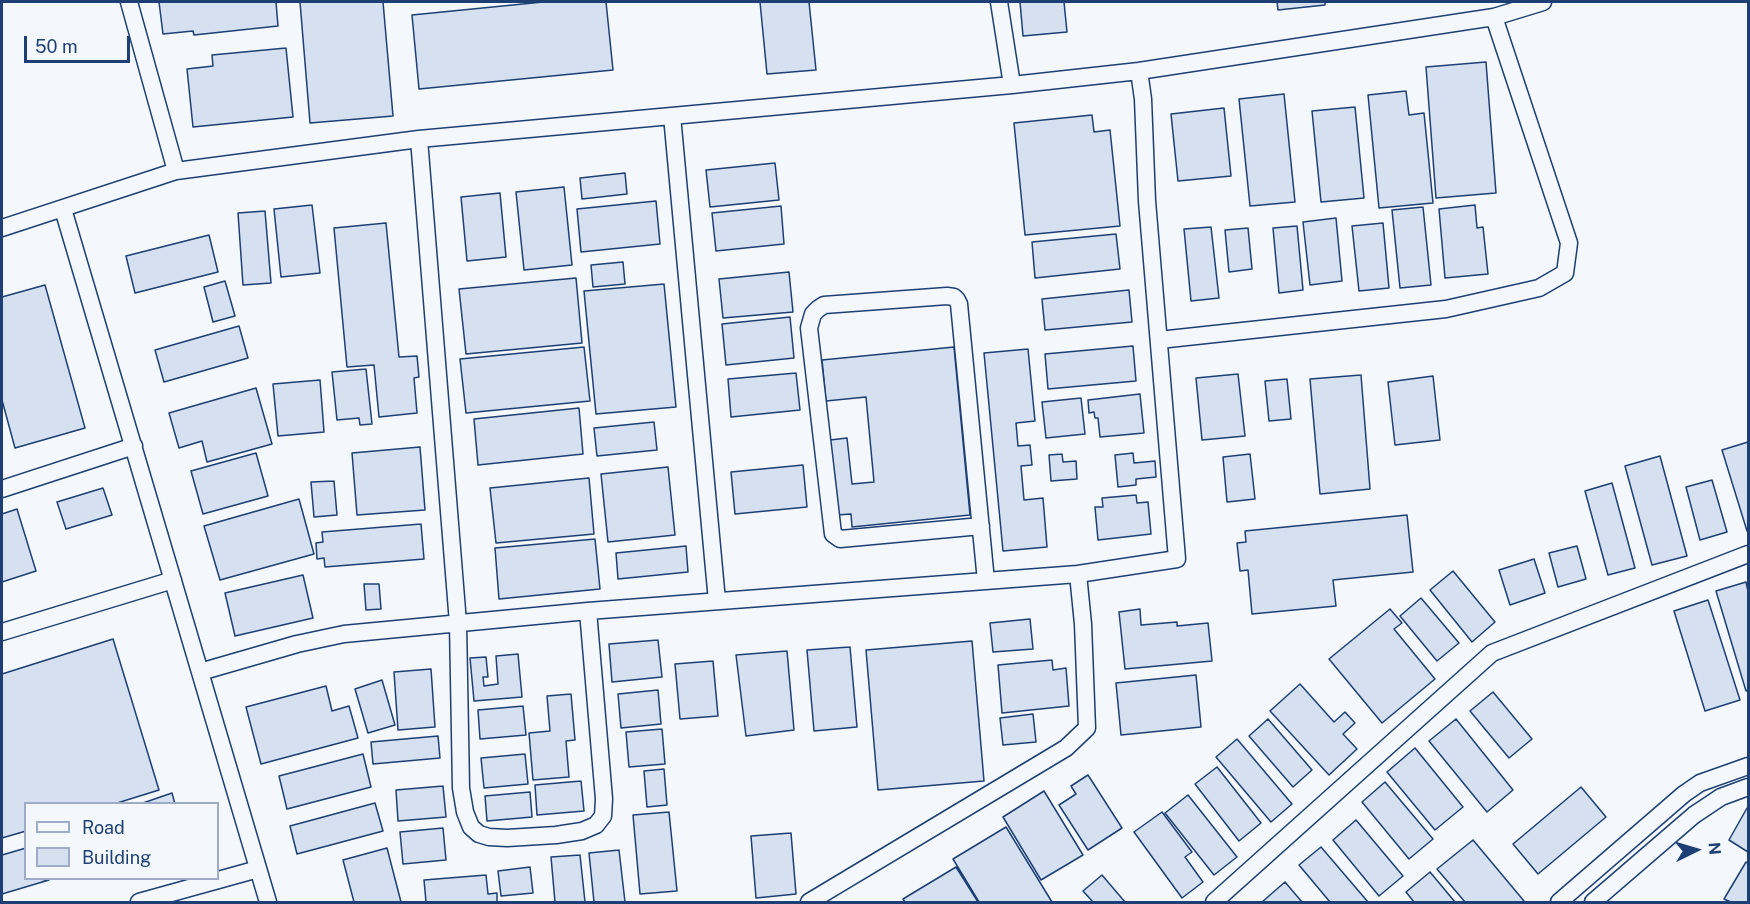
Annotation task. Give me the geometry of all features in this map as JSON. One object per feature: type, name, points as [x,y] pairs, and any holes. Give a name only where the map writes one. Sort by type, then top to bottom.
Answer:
[{"type":"street","points":[[129,2],[176,171]]},
{"type":"street","points":[[999,2],[1012,85]]},
{"type":"street","points":[[2,228],[176,171],[419,140],[1012,85],[1139,71],[1494,17],[1543,2]]},
{"type":"street","points":[[1159,340],[1446,309],[1539,288],[1565,273],[1569,243],[1494,17]]},
{"type":"street","points":[[200,672],[297,644],[344,634],[588,611],[1078,574],[1177,559],[1147,201],[1143,99],[1139,71]]},
{"type":"street","points":[[672,116],[717,601]]},
{"type":"street","points":[[419,140],[458,623],[461,788],[465,812],[471,827],[479,834],[489,837],[556,836],[582,831],[596,825],[603,816],[604,799],[588,611]]},
{"type":"street","points":[[63,208],[268,903]]},
{"type":"street","points":[[981,526],[840,539],[833,534],[810,321],[813,314],[824,305],[954,297],[958,304],[987,581]]},
{"type":"street","points":[[2,489],[134,446]]},
{"type":"street","points":[[1214,903],[1492,653],[1749,554]]},
{"type":"street","points":[[809,903],[1066,748],[1087,728],[1083,624],[1078,574]]},
{"type":"street","points":[[2,632],[173,580]]},
{"type":"street","points":[[1559,903],[1684,794],[1700,783],[1749,766]]},
{"type":"street","points":[[1593,903],[1694,815],[1720,797],[1749,787]]},
{"type":"street","points":[[139,903],[258,869]]},
{"type":"building","points":[[159,2],[276,2],[278,26],[194,35],[193,31],[163,34]]},
{"type":"building","points":[[300,2],[383,2],[393,116],[310,123]]},
{"type":"building","points":[[543,2],[606,2],[613,70],[419,89],[412,15]]},
{"type":"building","points":[[760,2],[809,2],[816,70],[767,74]]},
{"type":"building","points":[[1020,2],[1064,2],[1067,32],[1023,36]]},
{"type":"building","points":[[1277,2],[1325,2],[1325,5],[1278,10]]},
{"type":"building","points":[[286,48],[293,117],[193,127],[187,69],[213,66],[212,55]]},
{"type":"building","points":[[1486,62],[1496,193],[1436,198],[1426,67]]},
{"type":"building","points":[[1406,91],[1409,115],[1424,113],[1433,203],[1379,208],[1368,95]]},
{"type":"building","points":[[1284,94],[1295,202],[1250,206],[1239,99]]},
{"type":"building","points":[[1355,107],[1364,198],[1321,202],[1312,111]]},
{"type":"building","points":[[1224,108],[1231,176],[1178,181],[1171,114]]},
{"type":"building","points":[[1092,115],[1094,132],[1110,130],[1120,226],[1025,235],[1014,123]]},
{"type":"building","points":[[775,163],[779,200],[710,207],[706,170]]},
{"type":"building","points":[[625,173],[627,194],[582,199],[580,178]]},
{"type":"building","points":[[564,187],[572,265],[524,270],[516,192]]},
{"type":"building","points":[[500,193],[506,257],[467,261],[461,197]]},
{"type":"building","points":[[656,201],[660,244],[581,252],[577,209]]},
{"type":"building","points":[[312,205],[320,273],[281,277],[274,209]]},
{"type":"building","points":[[1475,205],[1477,228],[1483,227],[1488,274],[1445,278],[1439,209]]},
{"type":"building","points":[[781,206],[784,244],[716,251],[712,213]]},
{"type":"building","points":[[1423,207],[1431,285],[1400,288],[1392,210]]},
{"type":"building","points":[[265,211],[271,283],[243,285],[238,213]]},
{"type":"building","points":[[1336,218],[1342,281],[1310,285],[1303,222]]},
{"type":"building","points":[[386,223],[399,357],[417,356],[419,377],[414,378],[417,413],[379,417],[374,365],[347,367],[334,228]]},
{"type":"building","points":[[1383,223],[1389,288],[1359,291],[1352,226]]},
{"type":"building","points":[[1297,226],[1303,290],[1279,293],[1273,228]]},
{"type":"building","points":[[1211,227],[1219,298],[1191,301],[1184,229]]},
{"type":"building","points":[[1248,228],[1252,269],[1229,272],[1225,230]]},
{"type":"building","points":[[1116,234],[1120,269],[1035,278],[1032,242]]},
{"type":"building","points":[[209,235],[218,272],[135,293],[126,256]]},
{"type":"building","points":[[623,262],[625,284],[593,287],[591,265]]},
{"type":"building","points":[[789,272],[793,312],[723,318],[719,279]]},
{"type":"building","points":[[576,278],[582,343],[466,354],[459,289]]},
{"type":"building","points":[[225,281],[235,316],[213,322],[204,287]]},
{"type":"building","points":[[664,284],[676,407],[596,414],[584,291]]},
{"type":"building","points":[[45,285],[85,428],[15,448],[2,400],[2,297]]},
{"type":"building","points":[[1129,290],[1132,322],[1045,330],[1042,299]]},
{"type":"building","points":[[790,317],[794,358],[726,365],[722,324]]},
{"type":"building","points":[[239,326],[248,358],[164,382],[155,350]]},
{"type":"building","points":[[1133,346],[1136,381],[1048,389],[1045,354]]},
{"type":"building","points":[[584,347],[590,401],[466,413],[460,359]]},
{"type":"building","points":[[954,347],[970,515],[852,527],[851,514],[837,515],[830,440],[847,438],[852,484],[874,482],[866,397],[826,401],[822,360]]},
{"type":"building","points":[[1028,349],[1035,421],[1016,423],[1018,446],[1030,445],[1032,465],[1021,466],[1024,500],[1043,498],[1047,547],[1003,551],[984,353]]},
{"type":"building","points":[[366,369],[372,424],[360,425],[359,418],[337,420],[332,372]]},
{"type":"building","points":[[796,373],[800,410],[731,417],[728,379]]},
{"type":"building","points":[[1238,374],[1245,436],[1202,440],[1196,378]]},
{"type":"building","points":[[1361,375],[1370,489],[1320,494],[1310,379]]},
{"type":"building","points":[[1433,376],[1440,440],[1395,445],[1388,382]]},
{"type":"building","points":[[1287,379],[1291,419],[1269,421],[1265,381]]},
{"type":"building","points":[[320,380],[324,432],[278,436],[273,384]]},
{"type":"building","points":[[256,388],[272,444],[207,462],[202,441],[179,448],[169,413]]},
{"type":"building","points":[[1140,394],[1144,433],[1100,437],[1098,418],[1095,418],[1094,412],[1089,413],[1088,400]]},
{"type":"building","points":[[1081,398],[1085,434],[1046,438],[1042,402]]},
{"type":"building","points":[[579,408],[583,454],[478,465],[474,419]]},
{"type":"building","points":[[654,422],[657,450],[597,456],[594,428]]},
{"type":"building","points":[[1748,442],[1748,531],[1747,531],[1722,450]]},
{"type":"building","points":[[420,447],[425,510],[357,515],[352,453]]},
{"type":"building","points":[[256,453],[268,496],[203,514],[191,471]]},
{"type":"building","points":[[1133,453],[1134,463],[1155,461],[1156,477],[1136,479],[1136,485],[1118,487],[1115,455]]},
{"type":"building","points":[[1062,454],[1063,462],[1076,461],[1077,479],[1051,481],[1049,455]]},
{"type":"building","points":[[1250,454],[1255,499],[1227,502],[1223,457]]},
{"type":"building","points":[[1660,456],[1687,556],[1652,565],[1625,466]]},
{"type":"building","points":[[803,465],[807,507],[735,514],[731,472]]},
{"type":"building","points":[[668,467],[675,535],[608,542],[601,474]]},
{"type":"building","points":[[589,478],[594,534],[496,543],[490,488]]},
{"type":"building","points":[[1712,480],[1727,532],[1700,540],[1686,487]]},
{"type":"building","points":[[334,481],[337,515],[314,517],[311,482]]},
{"type":"building","points":[[1612,483],[1635,568],[1608,575],[1585,491]]},
{"type":"building","points":[[103,488],[112,515],[66,529],[57,502]]},
{"type":"building","points":[[1136,495],[1137,503],[1148,502],[1151,534],[1098,540],[1095,507],[1103,507],[1102,498]]},
{"type":"building","points":[[299,499],[314,554],[220,580],[204,526]]},
{"type":"building","points":[[17,509],[36,571],[2,582],[2,514]]},
{"type":"building","points":[[1407,515],[1413,572],[1333,580],[1336,606],[1252,614],[1248,570],[1240,571],[1237,543],[1246,542],[1245,531]]},
{"type":"building","points":[[421,524],[424,559],[325,567],[324,558],[317,559],[316,543],[323,542],[322,532]]},
{"type":"building","points":[[595,539],[600,589],[499,599],[495,548]]},
{"type":"building","points":[[686,546],[688,572],[618,579],[616,553]]},
{"type":"building","points":[[1577,546],[1586,579],[1558,587],[1549,553]]},
{"type":"building","points":[[1534,559],[1545,593],[1510,605],[1499,570]]},
{"type":"building","points":[[1453,571],[1495,622],[1472,642],[1430,590]]},
{"type":"building","points":[[303,575],[313,618],[235,636],[225,593]]},
{"type":"building","points":[[1746,582],[1748,591],[1748,690],[1746,691],[1716,591]]},
{"type":"building","points":[[364,584],[379,584],[381,609],[366,610]]},
{"type":"building","points":[[1421,598],[1459,643],[1437,661],[1400,616]]},
{"type":"building","points":[[1708,600],[1740,700],[1705,711],[1674,611]]},
{"type":"building","points":[[1140,609],[1141,625],[1177,622],[1177,626],[1208,623],[1212,661],[1125,669],[1119,612]]},
{"type":"building","points":[[1390,609],[1402,623],[1394,629],[1435,679],[1382,723],[1329,659]]},
{"type":"building","points":[[1030,619],[1033,649],[993,652],[990,623]]},
{"type":"building","points":[[113,639],[159,790],[120,802],[24,802],[24,832],[2,838],[2,674]]},
{"type":"building","points":[[658,640],[662,677],[612,682],[609,644]]},
{"type":"building","points":[[972,641],[984,781],[878,790],[866,650]]},
{"type":"building","points":[[850,647],[857,727],[814,731],[807,650]]},
{"type":"building","points":[[787,651],[794,730],[746,736],[736,655]]},
{"type":"building","points":[[518,654],[522,697],[474,701],[470,658],[486,657],[488,677],[483,677],[484,686],[498,684],[496,656]]},
{"type":"building","points":[[1052,660],[1053,670],[1066,668],[1069,706],[1002,713],[998,665]]},
{"type":"building","points":[[713,661],[718,716],[680,719],[675,664]]},
{"type":"building","points":[[431,669],[435,727],[398,730],[394,672]]},
{"type":"building","points":[[1196,675],[1201,727],[1121,735],[1116,683]]},
{"type":"building","points":[[382,680],[395,725],[368,733],[355,689]]},
{"type":"building","points":[[1300,684],[1334,722],[1345,712],[1355,723],[1343,734],[1357,749],[1329,775],[1270,711]]},
{"type":"building","points":[[326,686],[332,711],[349,706],[358,738],[261,764],[246,707]]},
{"type":"building","points":[[658,690],[661,724],[621,728],[618,694]]},
{"type":"building","points":[[1493,692],[1532,739],[1509,758],[1470,711]]},
{"type":"building","points":[[571,694],[575,740],[566,741],[569,777],[533,780],[529,733],[550,731],[547,696]]},
{"type":"building","points":[[523,706],[526,735],[480,739],[478,710]]},
{"type":"building","points":[[1033,714],[1036,742],[1003,745],[1000,718]]},
{"type":"building","points":[[1268,719],[1312,770],[1293,787],[1249,736]]},
{"type":"building","points":[[1456,719],[1513,790],[1487,812],[1429,741]]},
{"type":"building","points":[[662,729],[665,764],[629,767],[626,732]]},
{"type":"building","points":[[438,736],[440,758],[373,764],[371,742]]},
{"type":"building","points":[[1237,739],[1292,804],[1271,822],[1216,757]]},
{"type":"building","points":[[1415,748],[1463,807],[1435,830],[1387,772]]},
{"type":"building","points":[[363,754],[371,787],[287,809],[279,776]]},
{"type":"building","points":[[525,754],[528,784],[484,788],[481,758]]},
{"type":"building","points":[[1217,767],[1261,823],[1239,841],[1195,784]]},
{"type":"building","points":[[664,769],[667,805],[647,807],[644,771]]},
{"type":"building","points":[[1088,775],[1122,828],[1088,850],[1059,805],[1076,794],[1071,786]]},
{"type":"building","points":[[581,781],[584,811],[537,815],[535,785]]},
{"type":"building","points":[[1385,782],[1433,839],[1409,859],[1362,802]]},
{"type":"building","points":[[443,786],[446,817],[398,821],[396,790]]},
{"type":"building","points":[[1581,787],[1606,817],[1538,874],[1513,844]]},
{"type":"building","points":[[1044,791],[1083,855],[1041,880],[1003,817]]},
{"type":"building","points":[[530,792],[532,817],[487,821],[485,796]]},
{"type":"building","points":[[172,793],[174,802],[146,802]]},
{"type":"building","points":[[1188,795],[1237,857],[1214,875],[1165,813]]},
{"type":"building","points":[[375,803],[383,831],[297,854],[290,826]]},
{"type":"building","points":[[1748,809],[1748,852],[1729,840]]},
{"type":"building","points":[[669,812],[677,891],[640,894],[633,815]]},
{"type":"building","points":[[1162,812],[1192,852],[1185,857],[1203,882],[1182,898],[1134,832]]},
{"type":"building","points":[[1356,820],[1403,876],[1379,896],[1333,840]]},
{"type":"building","points":[[1006,827],[1052,902],[979,902],[953,859]]},
{"type":"building","points":[[443,828],[446,860],[403,864],[400,832]]},
{"type":"building","points":[[791,833],[796,894],[756,898],[751,836]]},
{"type":"building","points":[[1473,840],[1524,901],[1465,902],[1437,869]]},
{"type":"building","points":[[1321,847],[1368,902],[1330,902],[1299,865]]},
{"type":"building","points":[[387,848],[401,902],[354,902],[343,860]]},
{"type":"building","points":[[24,849],[24,880],[49,880],[2,894],[2,855]]},
{"type":"building","points":[[619,850],[625,902],[594,902],[589,853]]},
{"type":"building","points":[[580,855],[585,902],[555,902],[551,857]]},
{"type":"building","points":[[1746,862],[1748,863],[1748,902],[1731,902],[1724,899]]},
{"type":"building","points":[[530,867],[533,893],[501,896],[498,871]]},
{"type":"building","points":[[956,867],[978,902],[905,902],[903,899]]},
{"type":"building","points":[[1430,872],[1455,902],[1414,902],[1406,892]]},
{"type":"building","points":[[486,875],[488,894],[497,893],[497,902],[426,902],[424,880]]},
{"type":"building","points":[[1102,875],[1125,902],[1093,902],[1083,891]]},
{"type":"building","points":[[1285,882],[1302,902],[1262,902]]}]
